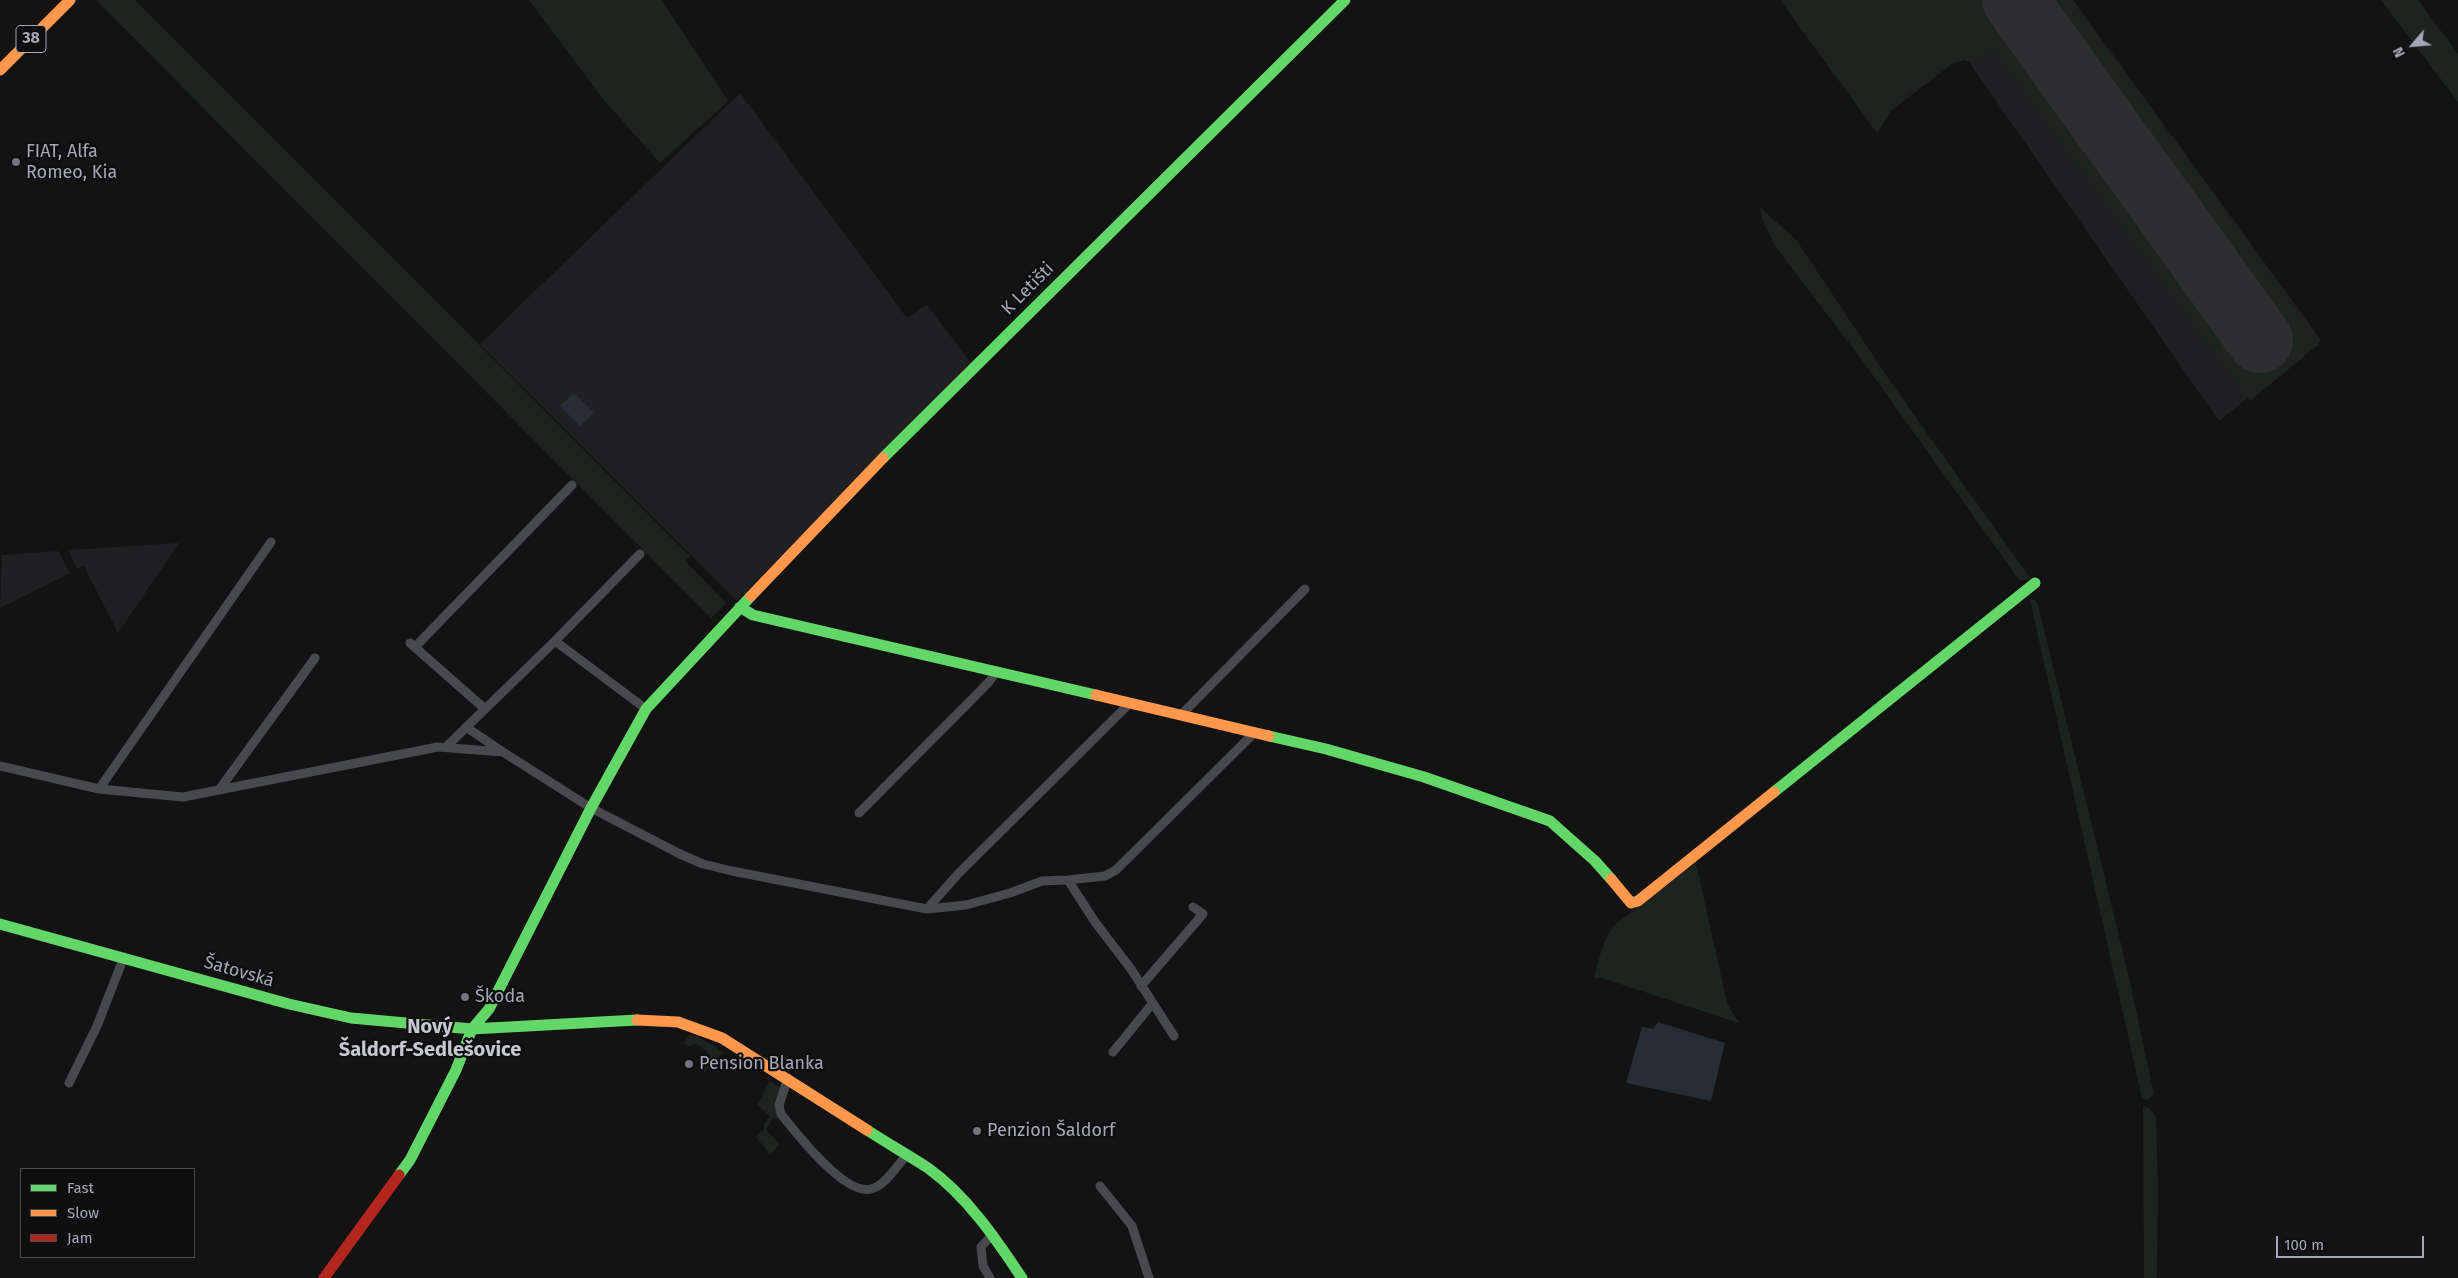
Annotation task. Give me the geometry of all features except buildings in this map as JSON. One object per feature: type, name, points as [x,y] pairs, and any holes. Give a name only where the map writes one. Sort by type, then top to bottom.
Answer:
[{"type":"street","name":"38","points":[[0,70],[70,0]]},
{"type":"street","name":"K Letišti","points":[[324,1278],[410,1160],[441,1101],[472,1029],[489,1009],[591,808],[646,709],[740,607],[916,424],[1345,0]]},
{"type":"street","points":[[485,709],[413,645],[572,485]]},
{"type":"street","points":[[99,789],[271,542]]},
{"type":"street","points":[[446,747],[555,641],[640,554]]},
{"type":"street","points":[[740,607],[753,614],[1326,749],[1424,777],[1550,821],[1595,861],[1631,903],[1638,901],[1977,627],[2035,583]]},
{"type":"street","points":[[1181,715],[1305,589]]},
{"type":"street","points":[[555,641],[646,709]]},
{"type":"street","points":[[219,790],[315,658]]},
{"type":"street","points":[[858,813],[989,682],[996,672]]},
{"type":"street","points":[[928,909],[958,874],[1130,703]]},
{"type":"street","points":[[466,727],[591,808],[703,864],[861,898],[928,909],[966,905],[1042,881],[1105,876],[1116,870],[1255,732]]},
{"type":"street","points":[[0,766],[99,789],[183,797],[438,747],[503,752]]},
{"type":"street","points":[[1068,880],[1174,1036]]},
{"type":"street","points":[[1141,986],[1203,914],[1193,907]]},
{"type":"street","name":"Šatovská","points":[[0,924],[289,1004],[351,1018],[412,1026],[472,1029],[634,1020],[678,1022],[722,1038],[907,1155],[947,1184],[967,1203],[993,1234],[1022,1278]]},
{"type":"street","points":[[69,1083],[98,1026],[124,957]]},
{"type":"street","points":[[1113,1052],[1152,1004]]},
{"type":"street","points":[[788,1078],[779,1105],[781,1114],[823,1162],[852,1186],[865,1190],[872,1189],[887,1177],[907,1155]]},
{"type":"street","points":[[1100,1186],[1132,1226],[1149,1278]]},
{"type":"street","points":[[990,1278],[983,1266],[982,1247],[993,1234]]},
{"type":"shaded area","points":[[98,0],[135,0],[690,556],[685,561],[726,603],[711,618]]},
{"type":"shaded area","points":[[529,0],[661,0],[728,101],[660,163],[603,99]]},
{"type":"shaded area","points":[[1780,0],[2071,0],[2319,344],[2250,401],[1992,47],[1971,63],[1964,60],[1953,63],[1911,90],[1897,101],[1877,133]]},
{"type":"shaded area","points":[[1783,0],[2073,0],[2321,340],[2219,421],[1964,55],[1875,123]]},
{"type":"shaded area","points":[[2381,0],[2418,0],[2458,54],[2458,102]]},
{"type":"shaded area","points":[[740,93],[907,318],[927,305],[971,363],[737,601],[480,344]]},
{"type":"shaded area","points":[[1760,207],[1797,241],[1890,381],[2031,579],[2020,581],[1865,364],[1775,246],[1763,221]]},
{"type":"shaded area","points":[[574,393],[594,413],[580,426],[560,406]]},
{"type":"shaded area","points":[[179,543],[118,633],[84,566],[77,569],[68,550]]},
{"type":"shaded area","points":[[58,551],[70,573],[0,608],[2,555]]},
{"type":"shaded area","points":[[2030,600],[2035,600],[2038,605],[2128,973],[2154,1094],[2148,1100],[2142,1098]]},
{"type":"shaded area","points":[[1696,863],[1727,1003],[1739,1023],[1602,978],[1594,978],[1602,948],[1612,927]]},
{"type":"shaded area","points":[[1658,1022],[1725,1043],[1711,1101],[1626,1083],[1642,1027],[1653,1029]]},
{"type":"shaded area","points":[[690,1035],[698,1036],[723,1052],[704,1073],[703,1068],[710,1057],[707,1051],[696,1044],[690,1046],[683,1043]]},
{"type":"shaded area","points":[[770,1081],[783,1089],[776,1108],[801,1142],[780,1120],[773,1118],[766,1130],[780,1145],[770,1154],[756,1137],[764,1129],[764,1124],[770,1116],[757,1105]]},
{"type":"shaded area","points":[[2143,1106],[2149,1108],[2156,1117],[2158,1186],[2157,1278],[2144,1278]]},
{"type":"runway","points":[[2015,0],[2260,340]]},
{"type":"traffic: fast","points":[[883,458],[1345,0]]},
{"type":"traffic: fast","points":[[1774,792],[2035,583]]},
{"type":"traffic: fast","points":[[399,1175],[410,1160],[456,1070],[472,1029],[489,1009],[591,808],[646,709],[751,596]]},
{"type":"traffic: fast","points":[[740,607],[753,615],[1096,695]]},
{"type":"traffic: fast","points":[[1269,736],[1326,749],[1424,777],[1550,821],[1595,861],[1611,879]]},
{"type":"traffic: fast","points":[[0,924],[289,1004],[351,1018],[472,1029],[637,1020]]},
{"type":"traffic: fast","points":[[867,1130],[928,1168],[942,1179],[980,1219],[1022,1278]]},
{"type":"traffic: slow","points":[[0,70],[70,0]]},
{"type":"traffic: slow","points":[[751,596],[883,458]]},
{"type":"traffic: slow","points":[[1096,695],[1269,736]]},
{"type":"traffic: slow","points":[[1611,879],[1631,903],[1638,901],[1774,792]]},
{"type":"traffic: slow","points":[[637,1020],[678,1022],[722,1038],[867,1130]]},
{"type":"traffic: jam","points":[[324,1278],[399,1175]]},
{"type":"place","name":"FIAT, Alfa Romeo, Kia","points":[[16,162]]},
{"type":"place","name":"Škoda","points":[[465,997]]},
{"type":"place","name":"Pension Blanka","points":[[689,1064]]},
{"type":"place","name":"Penzion Šaldorf","points":[[977,1131]]},
{"type":"district","name":"Nový Šaldorf-Sedlešovice","points":[[430,1038]]}]
